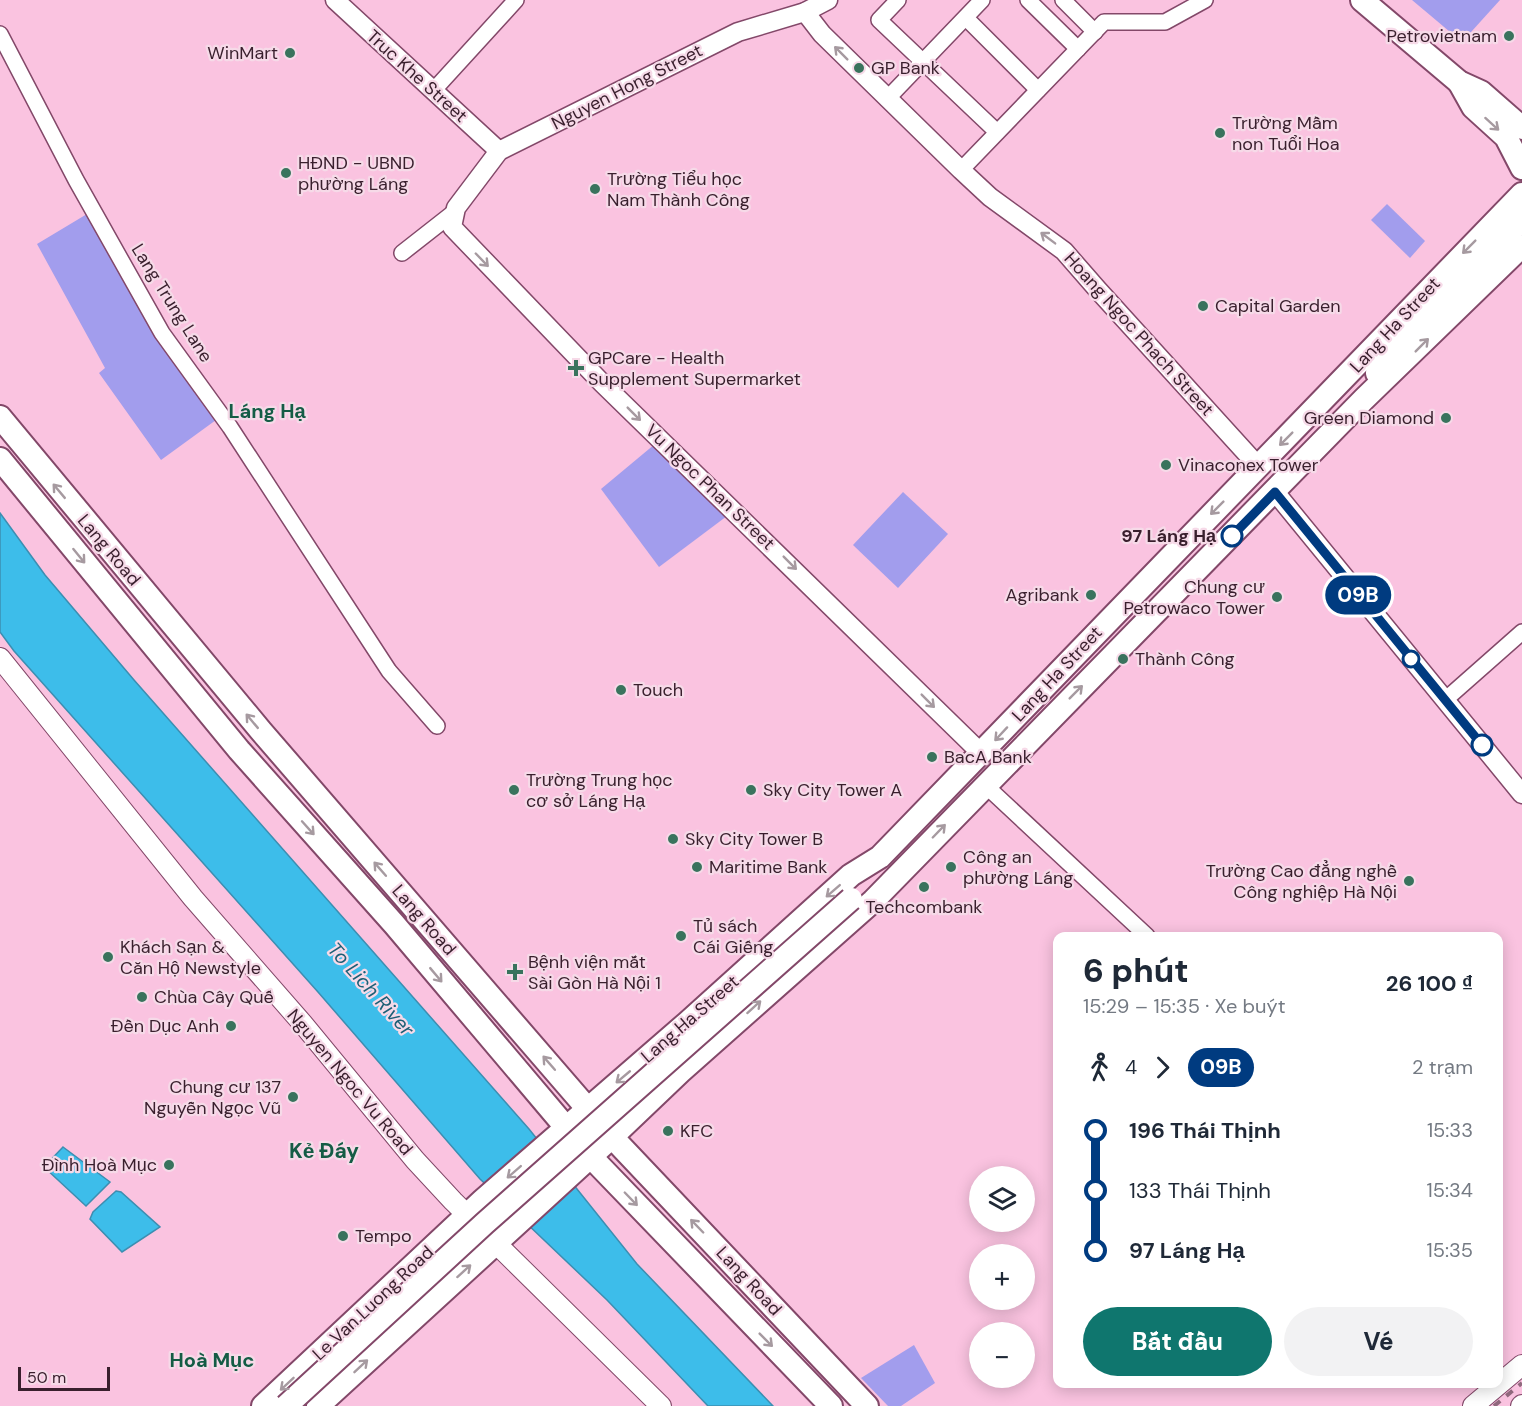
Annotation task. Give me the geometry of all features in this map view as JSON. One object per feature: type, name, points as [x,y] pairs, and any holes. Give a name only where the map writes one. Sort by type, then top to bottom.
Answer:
[{"type":"main road","points":[[1362,0],[1459,82],[1481,92],[1522,128]]},
{"type":"main road","points":[[1459,82],[1473,107],[1506,137],[1522,168]]},
{"type":"main road","points":[[1495,104],[1522,111]]},
{"type":"main road","points":[[1364,399],[1371,382],[1390,355],[1519,209]]},
{"type":"main road","name":"Lang Ha Street","points":[[566,1127],[851,875],[880,857],[1342,382],[1420,297],[1519,209]]},
{"type":"main road","name":"Lang Ha Street","points":[[591,1156],[680,1072],[873,901],[1364,399],[1522,246]]},
{"type":"main road","points":[[1342,382],[1362,375],[1390,355]]},
{"type":"main road","name":"Lang Road","points":[[0,417],[162,614],[612,1137],[867,1406]]},
{"type":"main road","name":"Lang Road","points":[[0,459],[239,750],[394,924],[591,1156],[831,1406]]},
{"type":"main road","points":[[141,633],[162,614]]},
{"type":"main road","points":[[1099,630],[1118,650]]},
{"type":"main road","name":"Nguyen Ngoc Vu Road","points":[[0,658],[193,898],[303,1024],[415,1160],[475,1207],[658,1404]]},
{"type":"main road","points":[[851,899],[880,857]]},
{"type":"main road","points":[[286,1406],[485,1223],[851,899],[899,873]]},
{"type":"main road","points":[[659,1047],[680,1072]]},
{"type":"main road","name":"Le Van Luong Road","points":[[263,1406],[475,1207],[566,1127]]},
{"type":"main road","name":"Le Van Luong Road","points":[[318,1406],[591,1156]]},
{"type":"main road","points":[[407,1271],[433,1299]]},
{"type":"main road","points":[[1503,1382],[1522,1365]]},
{"type":"main road","points":[[1478,1405],[1497,1388]]},
{"type":"street","name":"Truc Khe Street","points":[[335,0],[500,151]]},
{"type":"street","points":[[433,91],[516,0]]},
{"type":"street","name":"Nguyen Hong Street","points":[[453,213],[500,151],[738,32],[805,12],[828,0]]},
{"type":"street","points":[[898,0],[879,20],[997,132]]},
{"type":"street","points":[[887,99],[982,0]]},
{"type":"street","points":[[1028,0],[1078,49]]},
{"type":"street","points":[[1046,18],[1063,0],[1095,32]]},
{"type":"street","points":[[961,170],[1104,21],[1165,22],[1205,0]]},
{"type":"street","name":"Hoang Ngoc Phach Street","points":[[805,12],[822,33],[887,99],[990,197],[1052,240],[1081,267],[1098,290],[1258,466]]},
{"type":"street","points":[[966,18],[1038,90]]},
{"type":"street","name":"Lang Trung Lane","points":[[0,34],[75,180],[162,333],[230,427],[389,671],[437,726]]},
{"type":"street","points":[[402,253],[453,213]]},
{"type":"street","name":"Vu Ngoc Phan Street","points":[[453,213],[452,227],[457,234],[571,351],[982,754]]},
{"type":"street","points":[[1275,492],[1522,794]]},
{"type":"street","points":[[1445,700],[1522,632]]},
{"type":"street","points":[[985,785],[1143,932]]},
{"type":"shaded area","points":[[1412,0],[1500,0],[1462,42]]},
{"type":"shaded area","points":[[1387,204],[1425,241],[1410,258],[1371,220]]},
{"type":"shaded area","points":[[87,214],[155,330],[216,420],[161,460],[99,373],[105,368],[37,244]]},
{"type":"shaded area","points":[[655,444],[731,513],[659,567],[601,489]]},
{"type":"shaded area","points":[[903,492],[948,534],[898,588],[853,545]]},
{"type":"shaded area","points":[[914,1345],[935,1383],[901,1406],[888,1406],[861,1378]]},
{"type":"water","name":"To Lich River","points":[[0,513],[45,575],[134,680],[529,1129],[637,1264],[773,1406],[708,1406],[607,1300],[480,1179],[318,992],[14,651],[0,632]]},
{"type":"water","points":[[63,1147],[110,1182],[86,1206],[44,1167]]},
{"type":"water","points":[[116,1191],[121,1192],[160,1227],[122,1252],[90,1219],[93,1212]]},
{"type":"railway","points":[[1494,1406],[1522,1383]]},
{"type":"bus line","name":"09B","points":[[1232,536],[1275,492],[1482,745]]},
{"type":"place","name":"Petrovietnam","points":[[1509,36]]},
{"type":"place","name":"WinMart","points":[[290,53]]},
{"type":"place","name":"GP Bank","points":[[859,68]]},
{"type":"place","name":"Trường Mầm non Tuổi Hoa","points":[[1220,133]]},
{"type":"place","name":"HĐND - UBND phường Láng","points":[[286,173]]},
{"type":"place","name":"Trường Tiểu học Nam Thành Công","points":[[595,189]]},
{"type":"place","name":"Capital Garden","points":[[1203,306]]},
{"type":"place","name":"GPCare - Health Supplement Supermarket","points":[[576,368]]},
{"type":"place","name":"Green Diamond","points":[[1446,418]]},
{"type":"place","name":"Vinaconex Tower","points":[[1166,465]]},
{"type":"place","name":"97 Láng Hạ","points":[[1232,536]]},
{"type":"place","name":"Agribank","points":[[1091,595]]},
{"type":"place","name":"Chung cư Petrowaco Tower","points":[[1277,597]]},
{"type":"place","name":"Thành Công","points":[[1123,659]]},
{"type":"place","name":"Touch","points":[[621,690]]},
{"type":"place","name":"BacA Bank","points":[[932,757]]},
{"type":"place","name":"Trường Trung học cơ sở Láng Hạ","points":[[514,790]]},
{"type":"place","name":"Sky City Tower A","points":[[751,790]]},
{"type":"place","name":"Sky City Tower B","points":[[673,839]]},
{"type":"place","name":"Maritime Bank","points":[[697,867]]},
{"type":"place","name":"Công an phường Láng","points":[[951,867]]},
{"type":"place","name":"Trường Cao đẳng nghề Công nghiệp Hà Nội","points":[[1409,881]]},
{"type":"place","name":"Techcombank","points":[[924,887]]},
{"type":"place","name":"Tủ sách Cái Giếng","points":[[681,936]]},
{"type":"place","name":"Khách Sạn & Căn Hộ Newstyle","points":[[108,957]]},
{"type":"place","name":"Bệnh viện mắt Sài Gòn Hà Nội 1","points":[[515,972]]},
{"type":"place","name":"Chùa Cây Quế","points":[[142,997]]},
{"type":"place","name":"Đền Dục Anh","points":[[231,1026]]},
{"type":"place","name":"Chung cư 137 Nguyễn Ngọc Vũ","points":[[293,1097]]},
{"type":"place","name":"KFC","points":[[668,1131]]},
{"type":"place","name":"Đình Hoà Mục","points":[[169,1165]]},
{"type":"place","name":"Tempo","points":[[343,1236]]},
{"type":"district","name":"Láng Hạ","points":[[267,411]]},
{"type":"district","name":"Kẻ Đáy","points":[[324,1151]]},
{"type":"district","name":"Hoà Mục","points":[[212,1360]]}]
